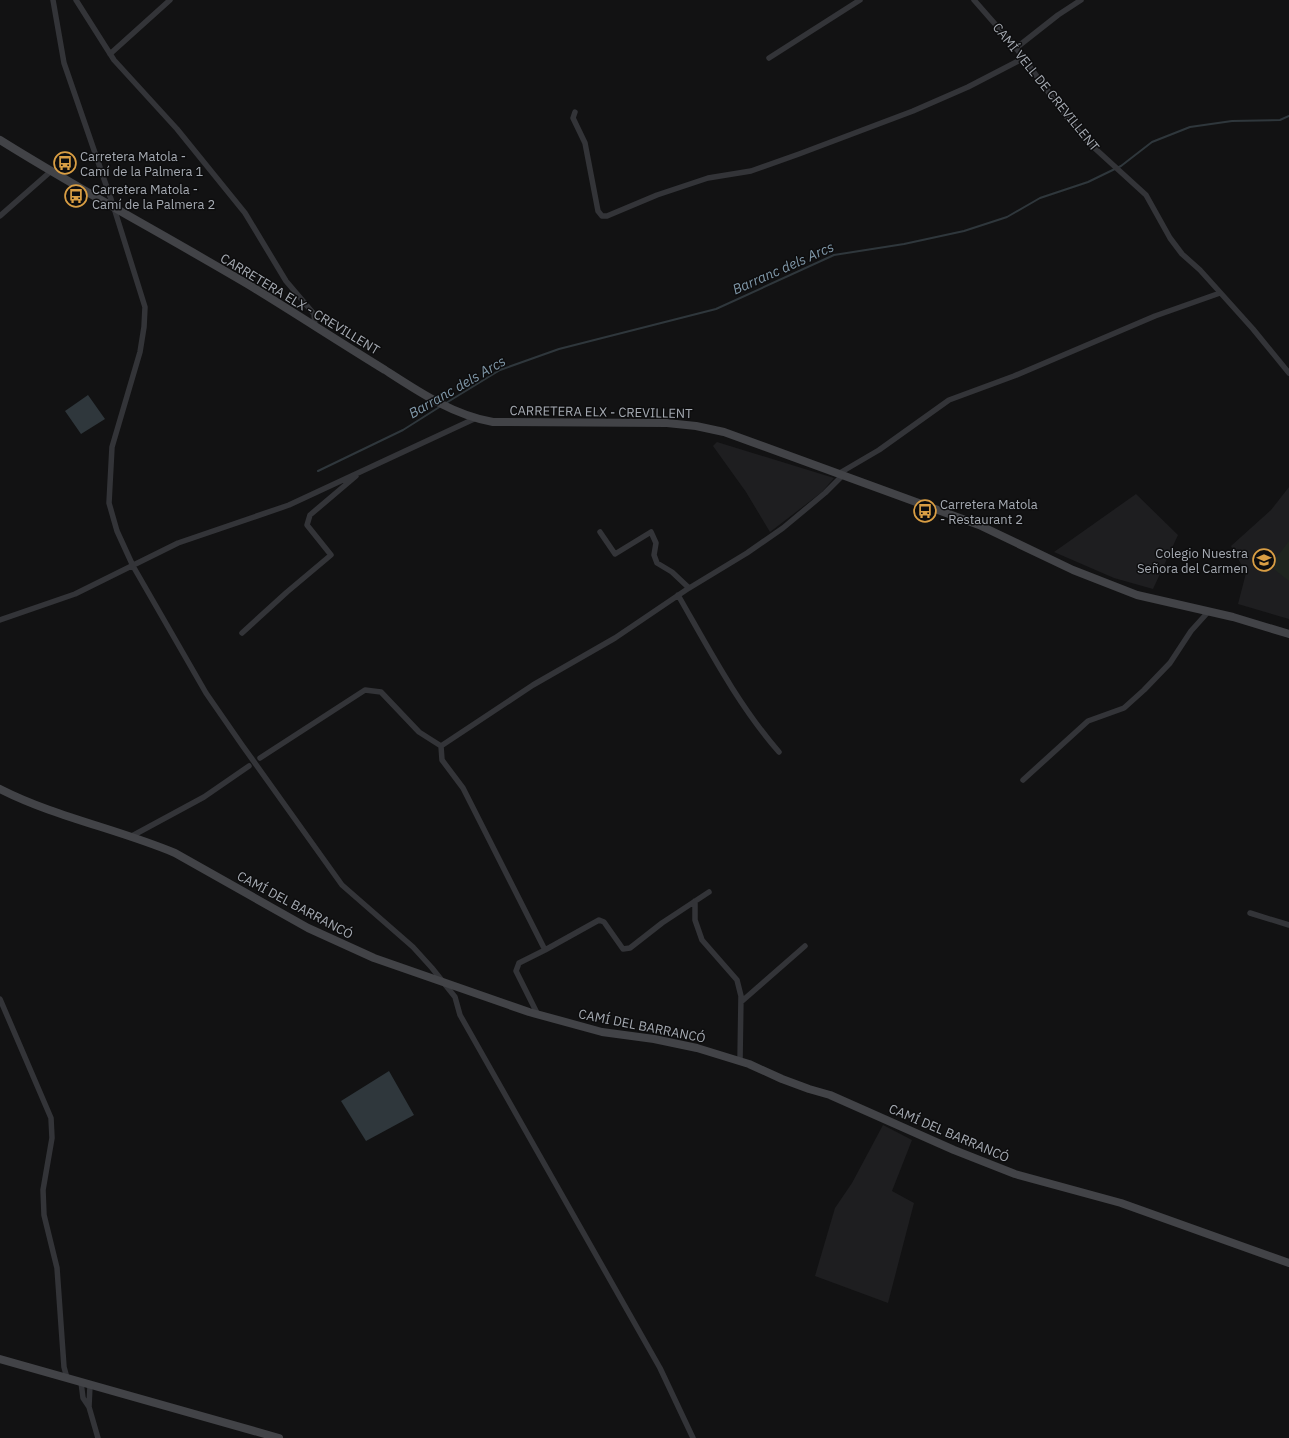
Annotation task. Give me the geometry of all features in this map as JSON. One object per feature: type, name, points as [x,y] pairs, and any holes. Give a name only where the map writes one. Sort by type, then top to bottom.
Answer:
[{"type":"street","points":[[53,0],[64,63],[114,208],[145,306],[144,327],[140,352],[112,447],[109,502],[117,531],[133,566],[206,693],[342,884],[413,947],[455,997],[460,1015],[660,1368],[694,1438]]},
{"type":"street","points":[[76,0],[110,54],[177,129],[245,213],[286,281],[314,314],[315,326]]},
{"type":"street","points":[[110,54],[170,0]]},
{"type":"street","points":[[769,58],[860,0]]},
{"type":"street","name":"CAMÍ VELL DE CREVILLENT","points":[[974,0],[1016,48],[1089,143],[1146,195],[1170,238],[1182,254],[1200,270],[1289,373]]},
{"type":"street","points":[[1016,48],[1058,15],[1081,0]]},
{"type":"street","points":[[575,112],[573,118],[585,143],[598,210],[602,216],[607,216],[657,195],[708,178],[752,171],[913,111],[1024,58]]},
{"type":"street","name":"CARRETERA ELX - CREVILLENT","points":[[0,140],[50,172],[252,288],[421,392],[453,410],[474,419],[493,422],[667,423],[696,426],[724,432],[979,525],[1073,570],[1138,595],[1209,611],[1289,634]]},
{"type":"street","points":[[0,216],[50,172]]},
{"type":"street","points":[[441,746],[533,685],[615,638],[678,595],[783,528],[825,493],[840,475],[879,450],[949,400],[1014,376],[1155,316],[1220,293]]},
{"type":"street","points":[[0,620],[75,594],[178,543],[289,505],[474,419]]},
{"type":"street","points":[[242,633],[331,554],[308,526],[310,515],[363,470]]},
{"type":"street","points":[[600,532],[615,554],[651,532],[656,543],[654,555],[657,563],[672,572],[689,588]]},
{"type":"street","points":[[678,595],[723,674],[759,729],[779,752]]},
{"type":"street","points":[[1023,780],[1088,721],[1124,708],[1144,690],[1170,663],[1191,631],[1209,611]]},
{"type":"street","points":[[260,758],[365,690],[381,692],[419,732],[441,746]]},
{"type":"street","points":[[441,746],[442,760],[462,788],[545,950]]},
{"type":"street","points":[[130,837],[204,797],[249,766]]},
{"type":"street","name":"CAMÍ DEL BARRANCÓ","points":[[1,791],[36,805],[175,854],[308,928],[338,943],[374,958],[538,1015],[602,1032],[654,1039],[697,1048],[740,1061],[802,1087],[830,1095],[954,1150],[1015,1174],[1121,1203],[1289,1263]]},
{"type":"street","points":[[538,1015],[516,971],[519,963],[599,920],[604,922],[623,949],[630,948],[662,923],[709,892]]},
{"type":"street","points":[[695,902],[695,920],[702,940],[737,980],[741,1002],[740,1061]]},
{"type":"street","points":[[1250,912],[1289,925]]},
{"type":"street","points":[[741,1002],[805,946]]},
{"type":"street","points":[[0,999],[50,1118],[52,1138],[43,1190],[44,1215],[57,1268],[64,1367],[67,1378]]},
{"type":"street","points":[[0,1359],[278,1438]]},
{"type":"street","points":[[81,1382],[83,1398],[89,1407],[98,1438]]},
{"type":"street","points":[[89,1407],[90,1385]]},
{"type":"shaded area","points":[[88,395],[105,419],[81,434],[65,411]]},
{"type":"shaded area","points":[[717,442],[834,478],[822,492],[770,532],[746,492],[713,446]]},
{"type":"shaded area","name":"Colegio Nuestra Señora del Carmen","points":[[1289,487],[1289,619],[1238,604],[1246,573],[1231,546],[1271,510]]},
{"type":"shaded area","points":[[1136,494],[1178,535],[1153,589],[1114,578],[1054,552]]},
{"type":"shaded area","points":[[1289,541],[1289,581],[1270,566]]},
{"type":"shaded area","points":[[389,1071],[414,1115],[366,1141],[341,1101]]},
{"type":"shaded area","points":[[883,1125],[912,1140],[892,1191],[914,1203],[888,1303],[815,1276],[835,1208],[852,1183]]},
{"type":"waterway","name":"Barranc dels Arcs","points":[[446,403],[500,370],[559,349],[716,309],[834,255],[904,244],[964,231],[1007,217],[1040,198],[1088,182],[1121,166],[1152,142],[1190,127],[1232,121],[1280,120],[1289,116]]},
{"type":"waterway","name":"Barranc dels Arcs","points":[[318,471],[403,430],[441,406]]},
{"type":"place","name":"Carretera Matola - Camí de la Palmera 1","points":[[65,163]]},
{"type":"place","name":"Carretera Matola - Camí de la Palmera 2","points":[[76,196]]},
{"type":"place","name":"Carretera Matola - Restaurant 2","points":[[925,511]]},
{"type":"place","name":"Colegio Nuestra Señora del Carmen","points":[[1264,560]]}]
